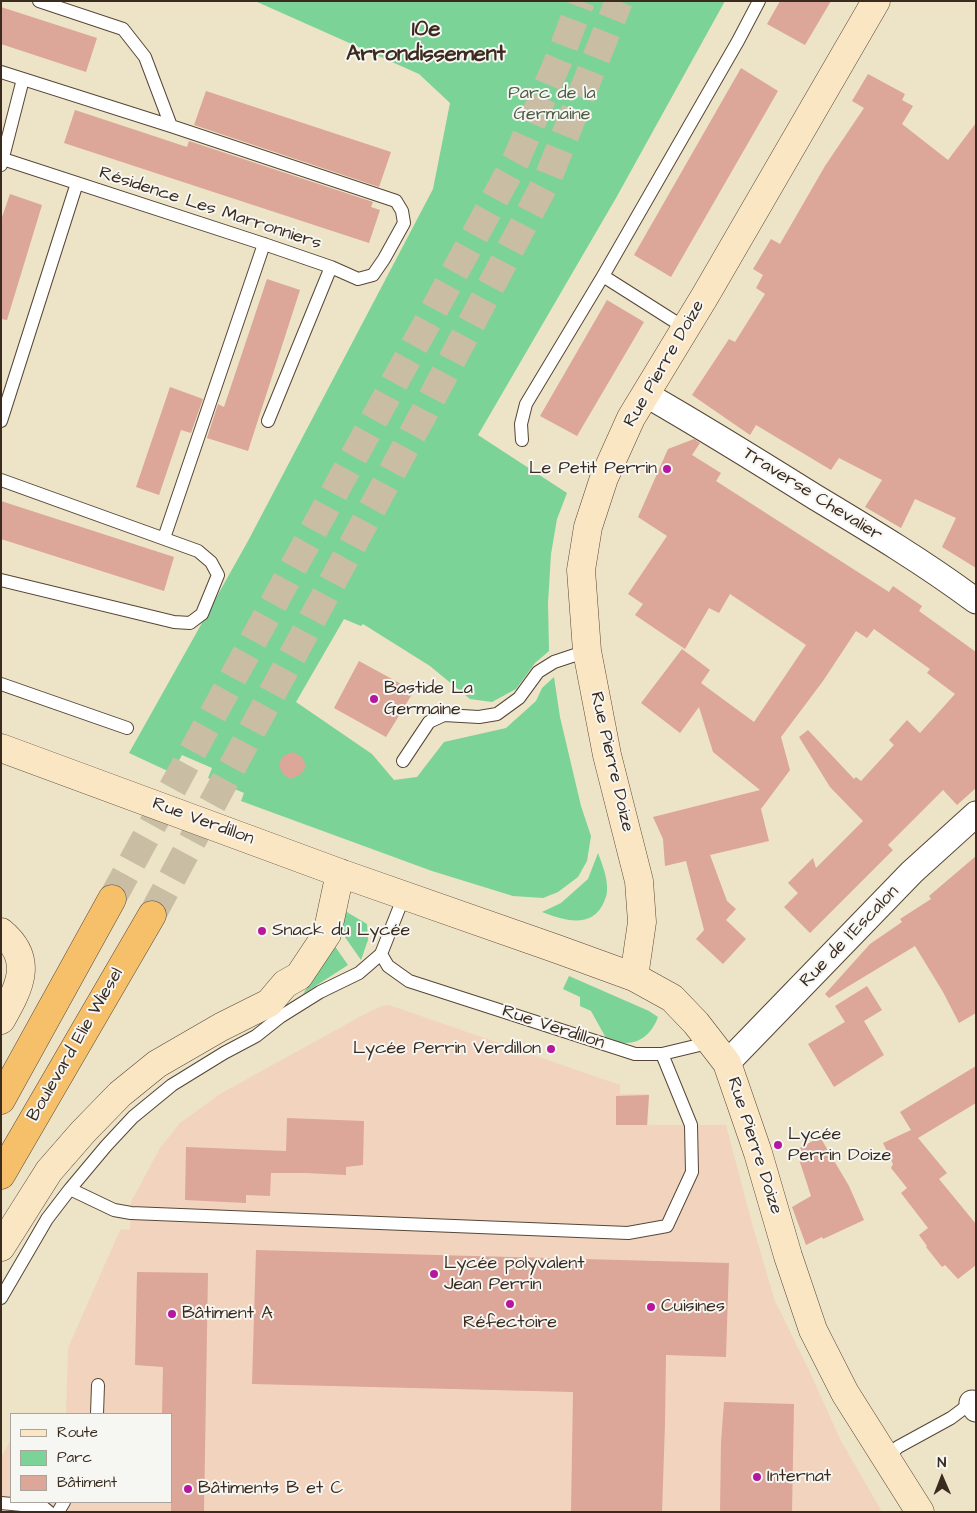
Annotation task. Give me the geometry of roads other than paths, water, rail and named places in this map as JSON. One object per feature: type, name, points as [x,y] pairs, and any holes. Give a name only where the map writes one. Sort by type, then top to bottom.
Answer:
[{"type":"highway","points":[[1,1100],[112,899]]},
{"type":"highway","name":"Boulevard Elie Wiesel","points":[[1,1175],[152,915]]},
{"type":"street","name":"Rue Pierre Doize","points":[[876,1],[631,418],[604,478],[588,527],[581,570],[587,651],[607,755],[639,881],[642,922],[634,978],[672,998],[696,1023],[720,1053],[755,1144],[788,1256],[813,1330],[845,1393],[920,1512]]},
{"type":"street","name":"Traverse Chevalier","points":[[645,394],[867,528],[957,586],[976,601]]},
{"type":"street","name":"Rue Verdillon","points":[[1,748],[340,873],[634,978]]},
{"type":"street","name":"Rue de l'Escalon","points":[[720,1053],[976,814]]},
{"type":"street","points":[[1,1247],[49,1171],[120,1094],[157,1064],[221,1027],[268,1003],[285,984],[299,976],[327,934],[340,873]]},
{"type":"street","points":[[1,932],[11,940],[20,956],[22,970],[18,987],[1,1020]]},
{"type":"lane","points":[[40,1],[123,29],[146,57],[171,126]]},
{"type":"lane","points":[[522,440],[521,424],[526,404],[603,276],[734,50],[759,1]]},
{"type":"lane","name":"Résidence Les Marronniers","points":[[1,72],[171,126],[396,201],[402,211],[404,223],[373,275],[358,279],[264,244],[77,183],[2,162],[23,79]]},
{"type":"lane","name":"Résidence Les Marronniers","points":[[1,421],[77,183]]},
{"type":"lane","points":[[164,538],[264,244]]},
{"type":"lane","name":"Résidence Les Marronniers","points":[[268,421],[332,268]]},
{"type":"lane","points":[[603,276],[685,328]]},
{"type":"lane","points":[[1,480],[198,551],[211,562],[218,575],[202,614],[190,623],[174,622],[1,580]]},
{"type":"lane","points":[[403,761],[429,722],[444,715],[479,718],[497,714],[518,698],[538,672],[554,662],[587,651]]},
{"type":"lane","points":[[1,684],[127,728]]},
{"type":"lane","points":[[1,1298],[48,1219],[70,1189],[133,1117],[172,1085],[256,1036],[280,1017],[320,992],[359,973],[381,954],[404,896]]},
{"type":"lane","name":"Rue Verdillon","points":[[381,954],[388,966],[410,981],[635,1054],[720,1053]]},
{"type":"lane","points":[[280,1017],[296,992],[299,976]]},
{"type":"lane","points":[[70,1189],[114,1210],[131,1214],[628,1233],[667,1226],[692,1172],[691,1125],[662,1054]]},
{"type":"lane","points":[[97,1413],[98,1385]]},
{"type":"lane","points":[[886,1459],[898,1447],[974,1404]]},
{"type":"lane","points":[[1,1504],[43,1507],[49,1512]]},
{"type":"tunnel","points":[[112,899],[516,160],[561,54],[581,1]]},
{"type":"tunnel","points":[[152,915],[425,411],[548,178],[619,1]]},
{"type":"place","name":"Le Petit Perrin","points":[[667,469]]},
{"type":"place","name":"Bastide La Germaine","points":[[374,699]]},
{"type":"place","name":"Snack du Lycée","points":[[262,931]]},
{"type":"place","name":"Lycée Perrin Verdillon","points":[[551,1049]]},
{"type":"place","name":"Lycée Perrin Doize","points":[[778,1145]]},
{"type":"place","name":"Lycée polyvalent Jean Perrin","points":[[434,1274]]},
{"type":"place","name":"Réfectoire","points":[[510,1304]]},
{"type":"place","name":"Cuisines","points":[[651,1307]]},
{"type":"place","name":"Bâtiment A","points":[[172,1314]]},
{"type":"place","name":"Internat","points":[[757,1477]]},
{"type":"place","name":"Bâtiments B et C","points":[[188,1489]]},
{"type":"district","name":"10e Arrondissement","points":[[426,42]]},
{"type":"park label","name":"Parc de la Germaine","points":[[552,104]]}]
